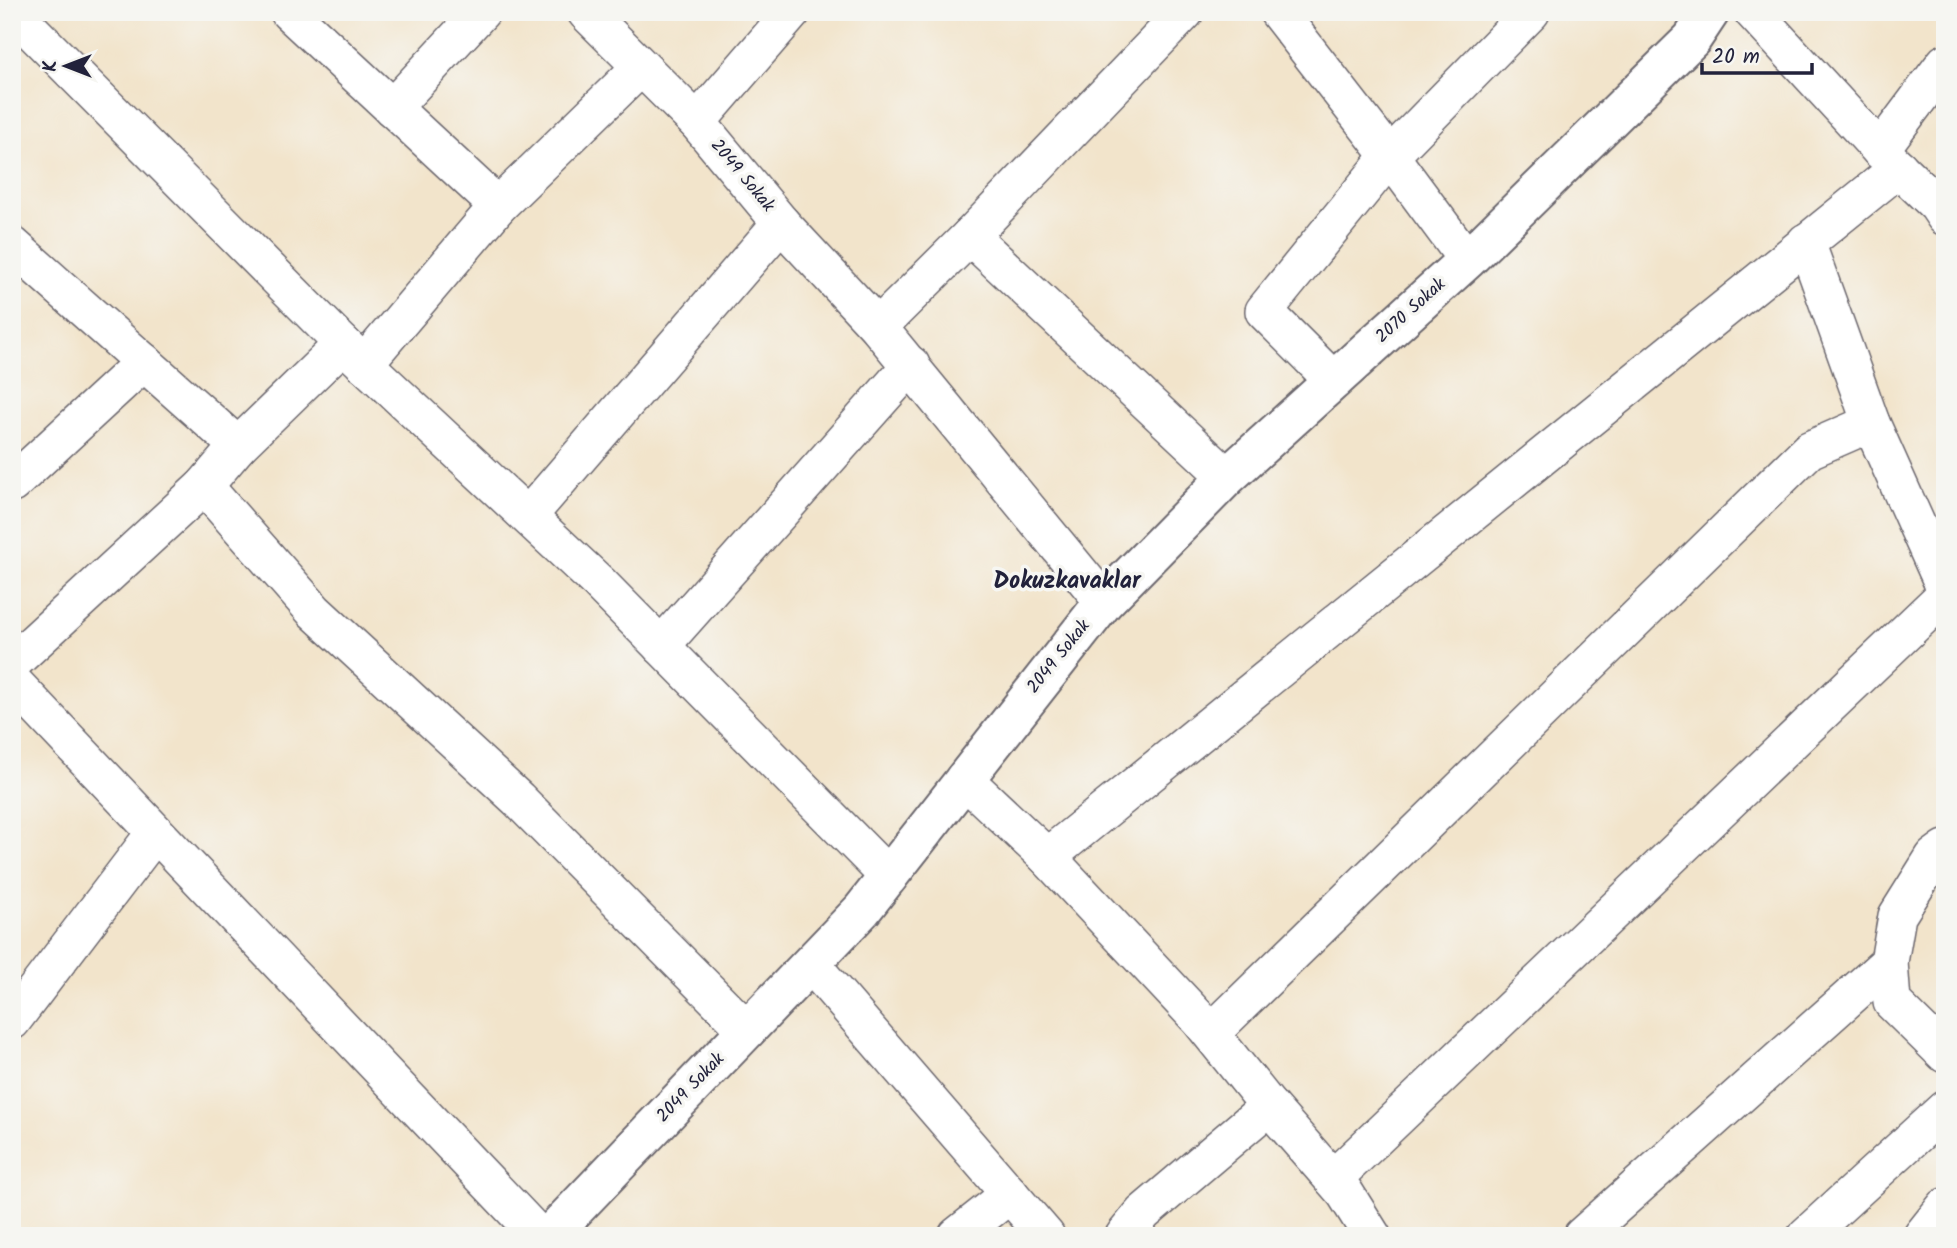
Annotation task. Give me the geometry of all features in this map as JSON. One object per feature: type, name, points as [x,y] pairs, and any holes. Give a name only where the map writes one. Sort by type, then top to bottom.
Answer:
[{"type":"street","points":[[13,12],[354,354],[599,583],[889,877]]},
{"type":"street","points":[[289,12],[498,206]]},
{"type":"street","points":[[392,108],[481,12]]},
{"type":"street","name":"2049 Sokak","points":[[555,1233],[862,910],[1104,602],[878,327],[782,223],[697,122],[586,12]]},
{"type":"street","points":[[697,122],[792,12]]},
{"type":"street","points":[[878,327],[970,236],[1185,12]]},
{"type":"street","points":[[1278,12],[1390,156],[1466,260]]},
{"type":"street","points":[[1334,381],[1264,311],[1390,156],[1531,12]]},
{"type":"street","name":"2070 Sokak","points":[[1104,602],[1227,477],[1466,260],[1692,39],[1710,12]]},
{"type":"street","points":[[1767,18],[1889,159],[1937,205],[1945,217]]},
{"type":"street","points":[[1047,857],[1806,242],[1889,159],[1945,63]]},
{"type":"street","points":[[12,663],[204,486],[238,446],[354,354],[498,206],[641,67]]},
{"type":"street","points":[[528,516],[782,223]]},
{"type":"street","points":[[970,236],[1227,477]]},
{"type":"street","points":[[1806,242],[1871,423],[1945,588]]},
{"type":"street","points":[[12,246],[238,446]]},
{"type":"street","points":[[12,484],[144,362]]},
{"type":"street","points":[[661,646],[911,365]]},
{"type":"street","points":[[1211,1033],[1809,450],[1871,423]]},
{"type":"street","points":[[204,486],[314,611],[518,799],[747,1030]]},
{"type":"street","points":[[1333,1179],[1945,595]]},
{"type":"street","points":[[12,681],[156,833],[555,1233]]},
{"type":"street","points":[[964,779],[1047,857],[1211,1033],[1269,1106],[1345,1193],[1372,1236]]},
{"type":"street","points":[[12,1021],[156,833]]},
{"type":"street","points":[[1945,849],[1934,857],[1897,916],[1889,962],[1892,1002],[1945,1054]]},
{"type":"street","points":[[1582,1236],[1889,962]]},
{"type":"street","points":[[811,964],[1046,1236]]},
{"type":"street","points":[[1124,1236],[1143,1213],[1269,1106]]},
{"type":"street","points":[[1806,1236],[1945,1109]]},
{"type":"street","points":[[957,1236],[1010,1194]]},
{"type":"street","points":[[1922,1236],[1945,1206]]},
{"type":"district","name":"Dokuzkavaklar","points":[[1067,581]]}]
